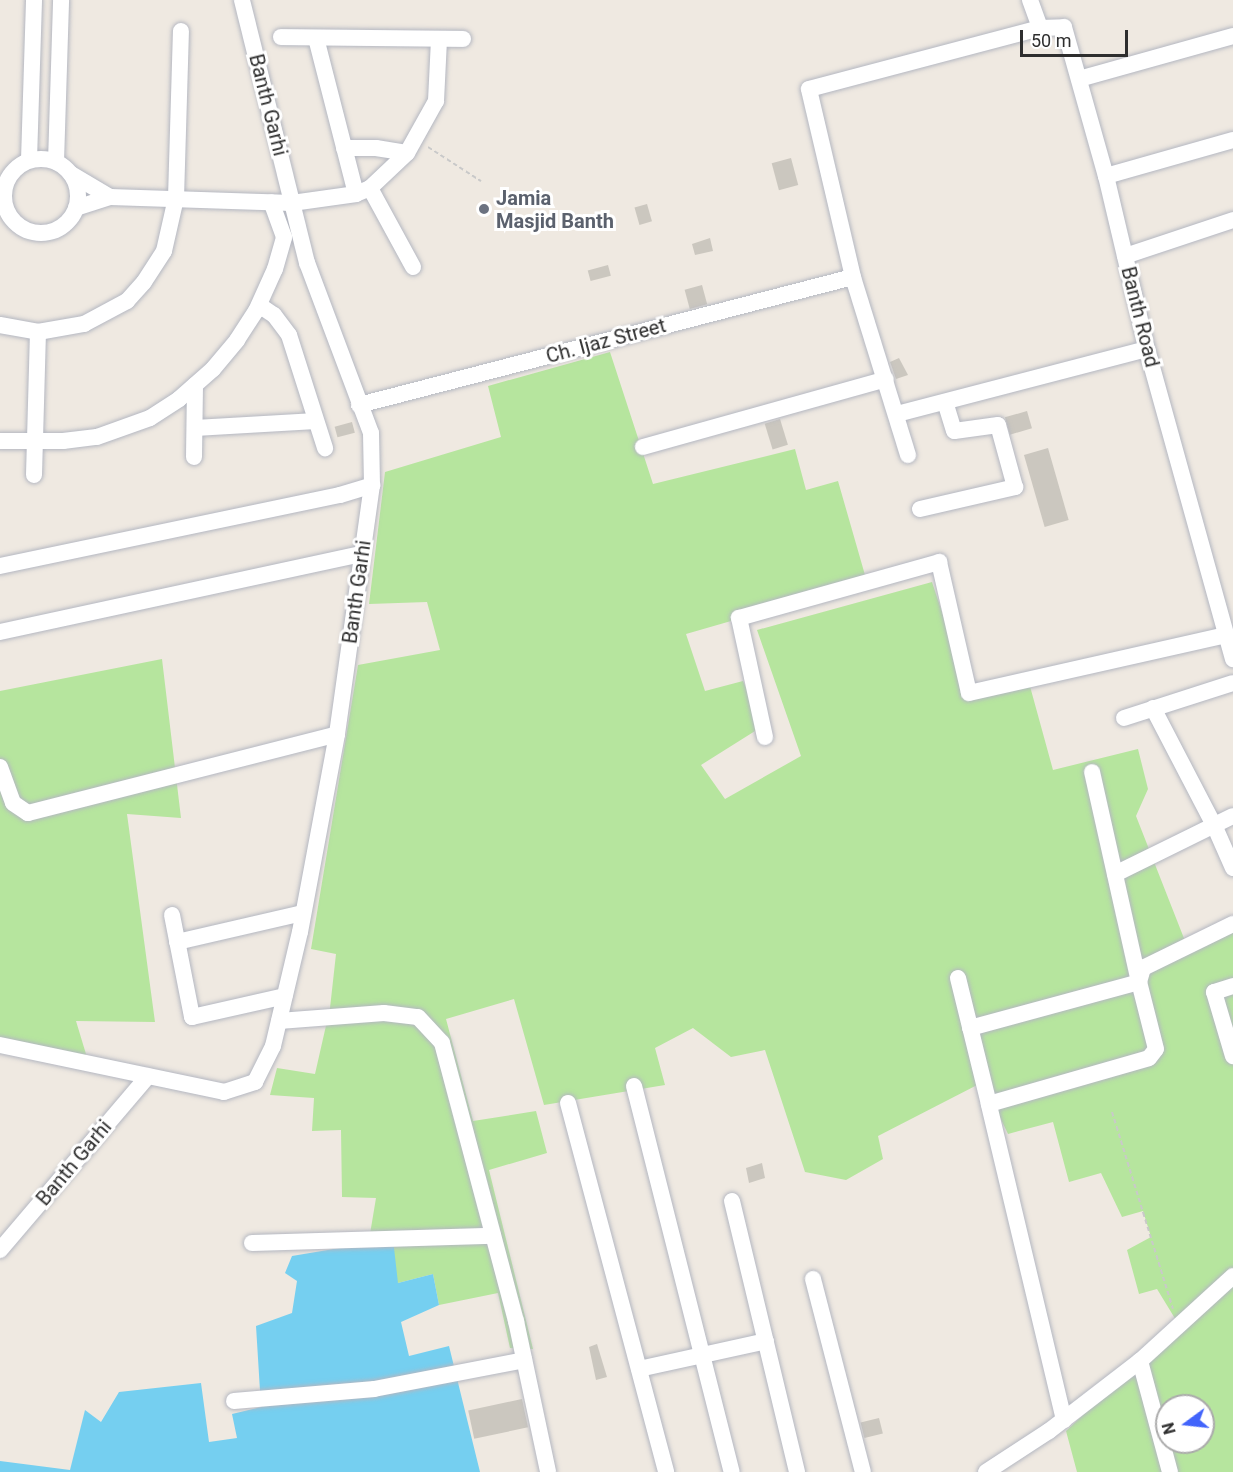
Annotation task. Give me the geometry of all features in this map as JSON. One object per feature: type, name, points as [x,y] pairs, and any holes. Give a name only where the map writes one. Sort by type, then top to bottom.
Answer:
[{"type":"street","name":"Banth Garhi","points":[[0,1045],[224,1092],[255,1082],[273,1046],[285,996],[337,734],[372,485],[371,433],[307,263],[242,0]]},
{"type":"street","points":[[908,455],[853,277],[809,89],[1040,28],[1030,0]]},
{"type":"street","points":[[29,160],[34,4],[61,6],[56,162]]},
{"type":"street","name":"Banth Road","points":[[1040,28],[1064,27],[1106,176],[1148,349],[1233,659]]},
{"type":"street","points":[[0,325],[38,332],[84,324],[127,301],[144,282],[164,251],[176,198],[181,31]]},
{"type":"street","points":[[1079,79],[1233,36]]},
{"type":"street","points":[[281,37],[463,39]]},
{"type":"street","points":[[316,38],[344,148],[363,191],[413,267]]},
{"type":"street","points":[[76,208],[110,197],[292,203],[363,191],[411,146],[436,101],[439,39]]},
{"type":"street","points":[[33,41],[60,44]]},
{"type":"street","points":[[1106,176],[1233,140]]},
{"type":"street","points":[[344,148],[411,146]]},
{"type":"street","points":[[71,174],[78,197],[76,208],[68,221],[56,230],[42,233],[21,227],[3,209],[4,180],[16,167],[38,158],[56,162],[71,174],[110,197]]},
{"type":"street","points":[[0,441],[63,441],[97,437],[150,418],[179,399],[195,385],[237,340],[259,305],[275,269],[284,237],[271,202]]},
{"type":"street","points":[[1125,256],[1233,220]]},
{"type":"street","name":"Ch. Ijaz Street","points":[[359,405],[853,277]]},
{"type":"street","points":[[259,305],[274,315],[290,335],[325,448]]},
{"type":"street","points":[[34,475],[38,332]]},
{"type":"street","points":[[897,414],[1148,349]]},
{"type":"street","points":[[643,447],[886,379]]},
{"type":"street","points":[[194,458],[195,385]]},
{"type":"street","points":[[920,509],[1015,487],[998,425],[954,431],[945,402]]},
{"type":"street","points":[[195,428],[316,421]]},
{"type":"street","points":[[0,566],[340,495],[372,485]]},
{"type":"street","points":[[0,632],[362,554]]},
{"type":"street","points":[[765,737],[739,618],[939,562],[969,693],[1226,635]]},
{"type":"street","points":[[1124,718],[1233,683]]},
{"type":"street","points":[[1153,708],[1214,825],[1233,868]]},
{"type":"street","points":[[0,767],[13,803],[28,813],[337,734]]},
{"type":"street","points":[[989,1104],[1149,1058],[1156,1049],[1092,772]]},
{"type":"street","points":[[1115,874],[1233,816]]},
{"type":"street","points":[[177,942],[303,913]]},
{"type":"street","points":[[172,915],[192,1017],[285,996]]},
{"type":"street","points":[[1139,982],[1143,968],[1233,924]]},
{"type":"street","points":[[958,978],[1064,1419]]},
{"type":"street","points":[[970,1028],[1139,982]]},
{"type":"street","points":[[1232,1048],[1214,992],[1233,986]]},
{"type":"street","points":[[279,1020],[384,1013],[418,1017],[442,1043],[524,1360],[548,1472]]},
{"type":"street","name":"Banth Garhi","points":[[2,1246],[148,1076]]},
{"type":"street","points":[[634,1086],[732,1472]]},
{"type":"street","points":[[568,1102],[666,1472]]},
{"type":"street","points":[[732,1201],[796,1472]]},
{"type":"street","points":[[252,1243],[493,1236]]},
{"type":"street","points":[[986,1472],[1064,1419],[1140,1361],[1233,1276]]},
{"type":"street","points":[[813,1280],[863,1472]]},
{"type":"street","points":[[639,1370],[766,1341]]},
{"type":"street","points":[[234,1401],[374,1389],[524,1360]]},
{"type":"street","points":[[1140,1361],[1170,1472]]},
{"type":"path","points":[[411,146],[481,181]]},
{"type":"path","points":[[1112,1112],[1179,1326]]},
{"type":"green space","points":[[610,352],[653,484],[795,449],[806,490],[838,481],[867,582],[686,634],[705,691],[743,681],[763,726],[701,765],[725,799],[801,756],[757,630],[932,582],[969,693],[1028,679],[1053,770],[1138,749],[1148,789],[1136,816],[1187,946],[1233,924],[1233,1472],[1077,1472],[1066,1431],[1179,1325],[1157,1289],[1139,1294],[1127,1250],[1151,1237],[1143,1211],[1122,1217],[1101,1173],[1069,1182],[1053,1122],[1008,1134],[983,1082],[878,1136],[883,1159],[846,1180],[805,1172],[765,1050],[731,1057],[693,1028],[655,1048],[665,1085],[544,1105],[514,999],[446,1019],[473,1121],[536,1111],[547,1153],[489,1170],[533,1349],[510,1348],[498,1293],[439,1305],[433,1274],[398,1283],[369,1240],[376,1198],[342,1197],[341,1130],[312,1131],[314,1098],[270,1095],[277,1068],[315,1074],[330,1008],[336,954],[311,949],[358,665],[440,650],[427,602],[369,604],[385,472],[501,437],[488,386]]},
{"type":"green space","points":[[162,659],[181,818],[127,814],[155,1022],[76,1021],[89,1064],[0,1045],[0,691]]},
{"type":"water","points":[[393,1239],[398,1283],[433,1274],[439,1305],[401,1322],[409,1356],[449,1346],[480,1472],[0,1472],[0,1461],[70,1470],[85,1410],[101,1422],[119,1392],[201,1383],[209,1442],[237,1438],[232,1414],[261,1407],[256,1326],[292,1313],[297,1281],[285,1273],[292,1256]]},
{"type":"building","points":[[791,158],[798,185],[779,190],[772,163]]},
{"type":"building","points":[[647,204],[652,221],[639,225],[635,208]]},
{"type":"building","points":[[710,238],[713,251],[695,255],[692,244]]},
{"type":"building","points":[[608,265],[611,276],[591,281],[588,270]]},
{"type":"building","points":[[702,285],[707,304],[690,309],[685,290]]},
{"type":"building","points":[[899,358],[908,375],[896,379],[890,362]]},
{"type":"building","points":[[1027,411],[1032,428],[1010,435],[1005,417]]},
{"type":"building","points":[[780,419],[788,445],[773,449],[765,424]]},
{"type":"building","points":[[352,422],[355,433],[337,437],[335,427]]},
{"type":"building","points":[[1048,448],[1069,520],[1045,527],[1024,455]]},
{"type":"building","points":[[762,1163],[765,1178],[749,1183],[746,1168]]},
{"type":"building","points":[[597,1344],[607,1377],[596,1380],[589,1347]]},
{"type":"building","points":[[522,1399],[528,1427],[474,1439],[468,1410]]},
{"type":"building","points":[[879,1418],[883,1434],[864,1438],[861,1423]]},
{"type":"place","name":"Jamia Masjid Banth","points":[[484,209]]}]
